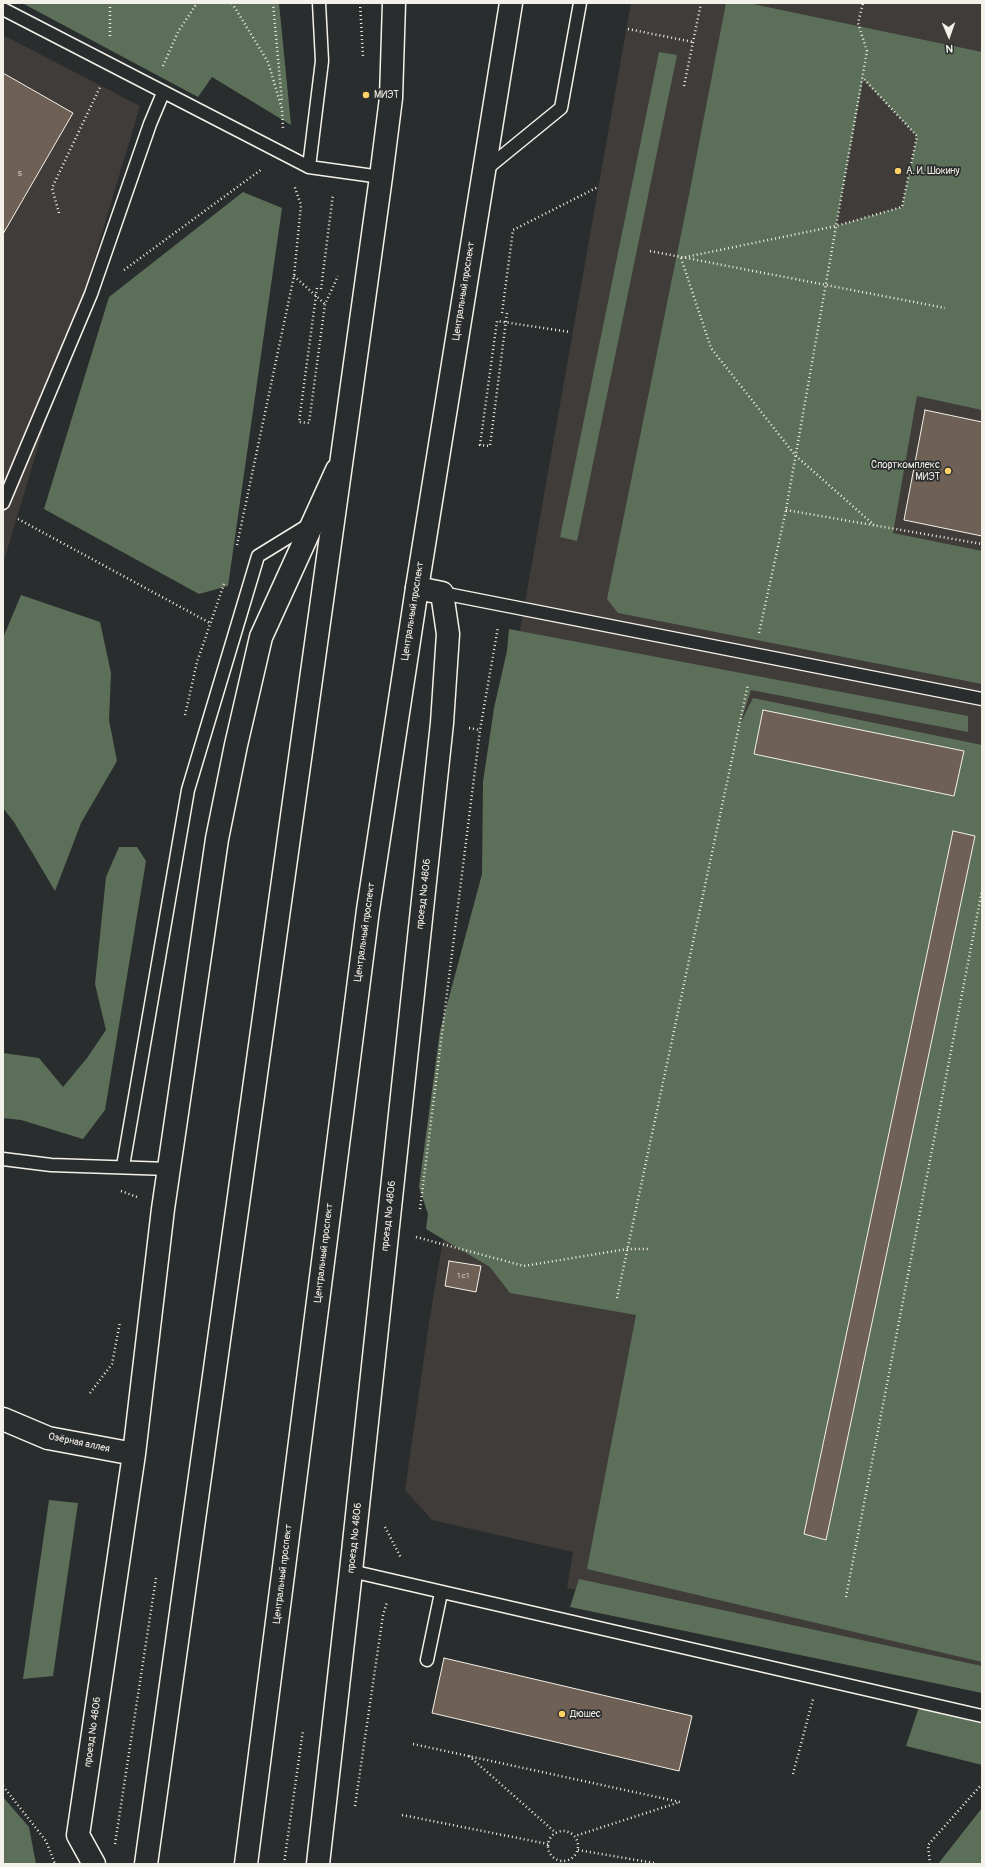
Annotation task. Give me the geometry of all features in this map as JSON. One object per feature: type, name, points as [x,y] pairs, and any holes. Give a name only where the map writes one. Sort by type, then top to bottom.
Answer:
[{"type":"main road","points":[[146,1864],[381,177],[391,98],[394,3]]},
{"type":"main road","name":"Центральный проспект","points":[[246,1864],[368,910],[417,588],[511,3]]},
{"type":"main road","name":"проезд № 4806","points":[[94,1864],[78,1835],[134,1454],[169,1169],[218,839],[236,744],[261,637],[316,520],[340,464]]},
{"type":"main road","points":[[417,588],[442,594]]},
{"type":"main road","name":"проезд № 4806","points":[[318,1864],[442,723],[448,634],[442,594]]},
{"type":"main road","name":"Озёрная аллея","points":[[3,1419],[48,1438],[134,1454]]},
{"type":"lane","points":[[309,167],[322,61],[319,3]]},
{"type":"lane","points":[[484,170],[562,108],[580,3]]},
{"type":"lane","points":[[3,9],[110,66],[309,167],[381,177]]},
{"type":"lane","points":[[3,503],[91,294],[150,124],[158,90]]},
{"type":"lane","points":[[123,1166],[188,790],[258,556],[316,520]]},
{"type":"lane","points":[[442,594],[982,699]]},
{"type":"lane","points":[[3,1159],[51,1165],[123,1166],[169,1169]]},
{"type":"lane","points":[[351,1571],[395,1580],[441,1593],[818,1680],[982,1716]]},
{"type":"lane","points":[[427,1660],[441,1593]]},
{"type":"path","points":[[59,213],[52,188],[110,66],[110,3]]},
{"type":"path","points":[[158,90],[178,32],[197,3]]},
{"type":"path","points":[[232,3],[268,62],[282,109]]},
{"type":"path","points":[[91,294],[283,154],[282,109],[272,3]]},
{"type":"path","points":[[684,86],[701,3]]},
{"type":"path","points":[[759,635],[786,510],[825,284],[863,78],[867,51],[858,24],[863,3]]},
{"type":"path","points":[[628,29],[693,42]]},
{"type":"path","points":[[681,258],[836,226],[902,207],[917,136],[863,78]]},
{"type":"path","points":[[502,313],[513,230],[598,187]]},
{"type":"path","points":[[321,289],[331,211]]},
{"type":"path","points":[[650,251],[945,308]]},
{"type":"path","points":[[681,258],[711,348],[795,455],[874,525]]},
{"type":"path","points":[[294,276],[314,295],[319,299],[325,304],[309,423],[299,422],[314,312],[315,304],[316,296],[317,288]]},
{"type":"path","points":[[507,313],[506,321],[505,329],[490,446],[480,444],[497,321],[504,322],[511,323],[519,324],[533,327],[570,332]]},
{"type":"path","points":[[786,510],[982,544]]},
{"type":"path","points":[[17,519],[210,623]]},
{"type":"path","points":[[419,1213],[480,730],[502,605]]},
{"type":"path","points":[[617,1298],[748,684]]},
{"type":"path","points":[[846,1597],[982,890]]},
{"type":"path","points":[[102,1166],[100,1184],[141,1199]]},
{"type":"path","points":[[416,1244],[417,1229]]},
{"type":"path","points":[[416,1237],[524,1266],[627,1249],[648,1249]]},
{"type":"path","points":[[90,1393],[112,1364],[120,1317]]},
{"type":"path","points":[[354,1810],[383,1615],[401,1560],[383,1523]]},
{"type":"path","points":[[793,1774],[818,1680]]},
{"type":"path","points":[[413,1744],[680,1802],[575,1836]]},
{"type":"path","points":[[469,1755],[556,1833]]},
{"type":"path","points":[[930,1864],[928,1845],[982,1784]]},
{"type":"path","points":[[3,1786],[46,1841],[55,1864]]},
{"type":"path","points":[[115,1849],[122,1802]]},
{"type":"path","points":[[402,1815],[548,1844]]},
{"type":"path","points":[[284,1864],[290,1827]]},
{"type":"path","points":[[566,1831],[575,1836],[578,1850],[575,1855],[568,1860],[558,1860],[550,1853],[548,1844],[550,1839],[556,1833],[566,1831]]},
{"type":"path","points":[[578,1850],[654,1863]]},
{"type":"shaded area","points":[[631,3],[982,3],[982,1679],[567,1588],[573,1552],[432,1520],[405,1490],[429,1323],[452,1186],[519,636]]},
{"type":"shaded area","points":[[3,35],[140,106],[3,564]]},
{"type":"green space","points":[[22,3],[279,3],[291,125],[212,77],[198,97]]},
{"type":"green space","points":[[726,3],[748,3],[982,52],[982,410],[917,396],[893,533],[982,551],[982,684],[618,613],[607,599],[689,195]],"holes":[[[863,79],[917,136],[902,207],[836,226]]]},
{"type":"green space","points":[[659,52],[677,55],[577,541],[560,537]]},
{"type":"green space","points":[[243,192],[282,208],[228,586],[199,594],[44,509],[109,297]]},
{"type":"green space","points":[[21,595],[100,622],[111,673],[109,720],[117,761],[81,823],[55,891],[14,822],[3,808],[3,638]]},
{"type":"green space","points":[[509,629],[968,716],[968,732],[751,690],[740,724],[753,698],[982,745],[982,1662],[587,1569],[636,1315],[510,1293],[490,1267],[426,1229],[428,1214],[419,1187],[440,1031],[482,874],[483,782],[494,708],[507,651]]},
{"type":"green space","points":[[119,847],[137,847],[146,861],[105,1110],[83,1139],[21,1120],[3,1118],[3,1053],[39,1058],[63,1087],[87,1058],[106,1030],[95,984],[106,877]]},
{"type":"green space","points":[[49,1500],[78,1503],[53,1676],[23,1679]]},
{"type":"green space","points":[[579,1579],[982,1666],[982,1693],[570,1607]]},
{"type":"green space","points":[[919,1707],[982,1724],[982,1765],[906,1746]]},
{"type":"green space","points":[[3,1797],[29,1827],[36,1864],[3,1864]]},
{"type":"green space","points":[[982,1808],[982,1864],[938,1864]]},
{"type":"building","points":[[3,73],[73,113],[3,234]]},
{"type":"building","name":"Спорткомплекс МИЭТ","points":[[925,410],[982,422],[982,536],[904,520]]},
{"type":"building","points":[[763,710],[964,751],[954,796],[754,754]]},
{"type":"building","points":[[953,831],[975,836],[826,1540],[804,1534]]},
{"type":"building","points":[[449,1261],[481,1266],[476,1292],[445,1286]]},
{"type":"building","name":"Дюшес","points":[[444,1658],[692,1716],[679,1771],[432,1713]]},
{"type":"place","name":"МИЭТ","points":[[366,95]]},
{"type":"place","name":"А. И. Шокину","points":[[898,171]]},
{"type":"place","name":"Спорткомплекс МИЭТ","points":[[948,471]]},
{"type":"place","name":"Дюшес","points":[[562,1714]]}]
